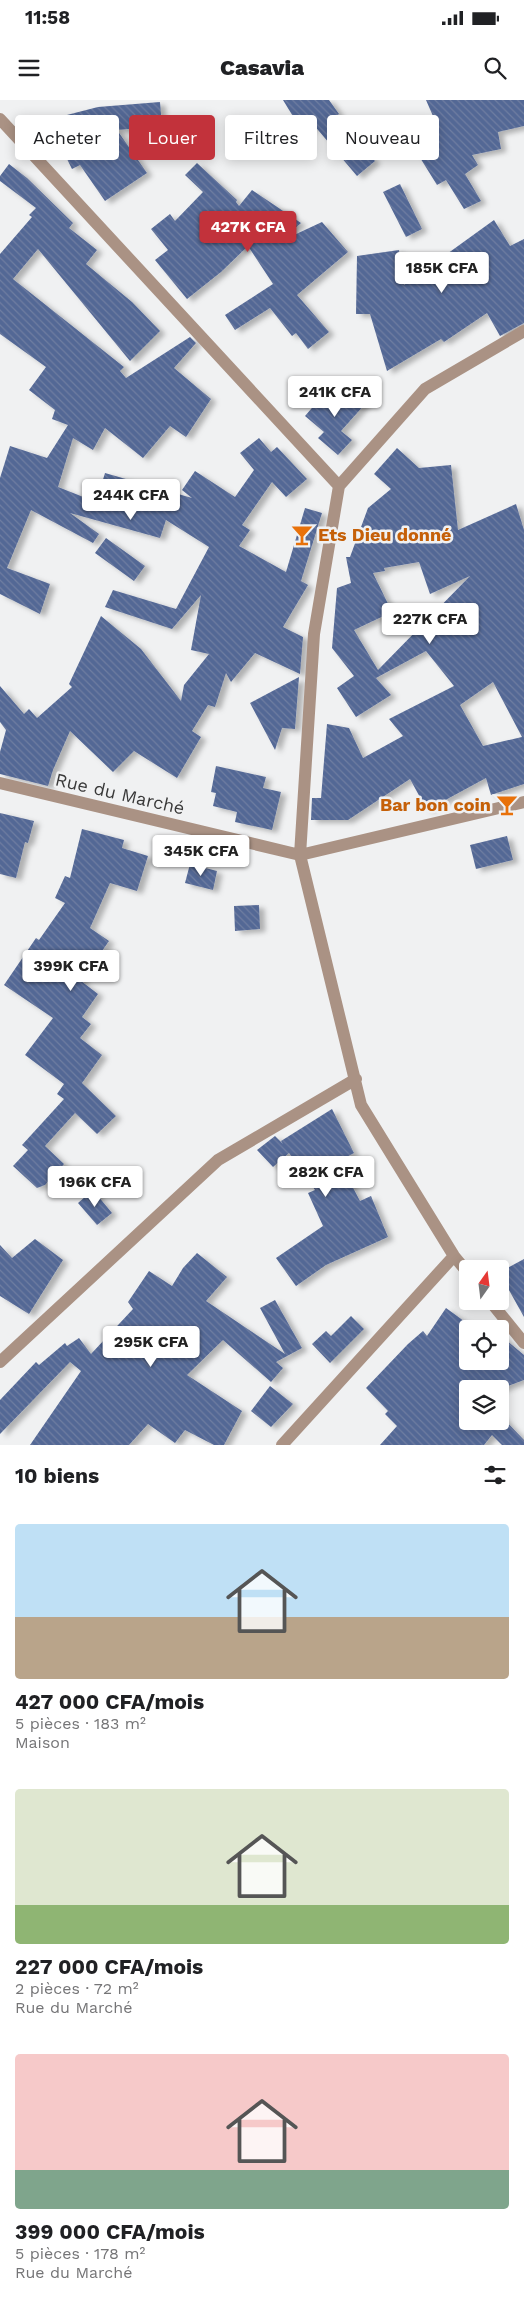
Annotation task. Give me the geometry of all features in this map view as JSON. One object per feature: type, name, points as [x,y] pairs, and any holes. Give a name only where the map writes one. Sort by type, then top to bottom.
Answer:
[{"type":"street","points":[[0,120],[338,486]]},
{"type":"street","points":[[459,1262],[362,1105],[300,855],[314,634],[338,486],[425,389],[524,331]]},
{"type":"street","name":"Rue du Marché","points":[[0,783],[300,855],[524,802]]},
{"type":"street","points":[[0,1362],[218,1160],[356,1079]]},
{"type":"street","points":[[282,1445],[454,1256]]},
{"type":"street","points":[[497,1310],[524,1343]]},
{"type":"building","points":[[283,100],[329,100],[339,114],[327,115],[327,141],[317,129],[317,115],[292,115]]},
{"type":"building","points":[[426,100],[524,100],[524,126],[498,132],[501,149],[472,155],[478,165],[465,174],[481,201],[464,209],[446,180],[437,185],[421,160],[439,160],[439,115],[433,115]]},
{"type":"building","points":[[160,102],[161,115],[129,115],[129,129],[119,130],[119,115],[67,115],[98,107]]},
{"type":"building","points":[[119,133],[129,147],[129,160],[138,160],[147,173],[105,201],[80,165],[72,169],[68,160],[119,160]]},
{"type":"building","points":[[343,160],[374,160],[375,161],[357,176]]},
{"type":"building","points":[[197,163],[237,200],[236,202],[239,206],[252,190],[301,223],[291,232],[294,235],[322,222],[348,252],[297,295],[329,332],[308,349],[296,333],[292,336],[270,308],[235,330],[225,315],[273,284],[248,246],[221,272],[187,299],[155,260],[168,250],[151,229],[170,214],[175,221],[203,192],[185,175]]},
{"type":"building","points":[[9,164],[27,178],[73,223],[69,228],[97,250],[86,264],[132,302],[160,331],[130,361],[38,249],[13,279],[124,367],[120,371],[126,378],[190,337],[196,343],[174,368],[211,399],[186,437],[170,426],[143,458],[105,428],[93,450],[73,438],[58,487],[96,502],[105,473],[192,498],[182,490],[195,471],[235,497],[254,470],[240,453],[259,438],[271,452],[277,447],[307,479],[286,497],[272,482],[242,525],[250,530],[239,546],[286,572],[305,508],[322,513],[301,581],[308,585],[283,627],[303,637],[300,674],[255,653],[231,682],[226,673],[215,707],[208,705],[192,731],[201,737],[177,778],[134,751],[113,772],[70,731],[48,786],[0,774],[0,752],[6,730],[0,722],[0,686],[24,714],[29,709],[37,718],[72,687],[69,684],[101,616],[141,649],[181,701],[184,685],[209,654],[191,650],[201,595],[172,629],[105,607],[113,590],[176,609],[209,547],[166,520],[160,538],[70,513],[99,534],[93,543],[31,510],[7,568],[50,584],[40,614],[0,594],[0,478],[10,446],[47,458],[68,425],[52,419],[55,410],[29,390],[46,367],[0,334],[0,254],[32,217],[29,215],[36,208],[0,181],[0,176]]},
{"type":"building","points":[[400,184],[422,229],[406,237],[383,192]]},
{"type":"building","points":[[494,220],[510,246],[524,239],[524,323],[500,336],[487,313],[444,342],[441,339],[387,371],[370,314],[356,314],[357,256],[399,250],[404,285]]},
{"type":"building","points":[[329,388],[345,401],[354,391],[366,403],[341,431],[352,440],[338,455],[318,438],[324,432],[305,416]]},
{"type":"building","points":[[397,448],[419,468],[451,465],[458,530],[516,504],[524,530],[524,784],[491,795],[486,778],[427,810],[410,779],[348,820],[311,820],[312,798],[321,798],[327,724],[349,728],[363,758],[403,736],[389,719],[454,686],[426,651],[376,678],[391,695],[356,717],[337,688],[354,676],[332,648],[337,588],[351,583],[346,557],[350,557],[368,508],[391,489],[374,474]],"holes":[[[419,562],[430,594],[470,576],[378,670],[354,630],[392,612],[373,573],[385,571],[384,568]],[[493,682],[522,737],[483,746],[460,705]]]},
{"type":"building","points":[[106,538],[145,566],[134,581],[95,553]]},
{"type":"building","points":[[299,677],[295,729],[282,728],[275,750],[250,703]]},
{"type":"building","points":[[216,766],[266,777],[263,788],[281,792],[272,830],[235,822],[237,812],[213,806],[216,793],[211,792]]},
{"type":"building","points":[[0,813],[34,821],[28,843],[25,842],[16,878],[0,874]]},
{"type":"building","points":[[82,829],[124,840],[122,848],[148,856],[137,891],[110,883],[90,928],[109,941],[81,981],[98,994],[82,1017],[91,1024],[80,1038],[102,1055],[82,1083],[116,1116],[97,1134],[75,1113],[45,1146],[64,1164],[45,1185],[37,1188],[13,1166],[28,1150],[22,1145],[64,1099],[57,1094],[64,1084],[25,1055],[53,1018],[4,985],[36,938],[39,940],[65,903],[55,898],[65,876],[70,878]]},
{"type":"building","points":[[507,836],[513,860],[476,869],[470,845]]},
{"type":"building","points":[[190,864],[217,871],[213,890],[185,883]]},
{"type":"building","points":[[259,905],[260,929],[235,931],[234,906]]},
{"type":"building","points":[[332,1109],[354,1153],[339,1161],[360,1201],[371,1196],[388,1237],[326,1265],[296,1286],[276,1258],[323,1226],[308,1193],[315,1190],[289,1153],[273,1167],[257,1150],[275,1136],[283,1144],[281,1141]]},
{"type":"building","points":[[93,1190],[112,1213],[97,1225],[78,1203]]},
{"type":"building","points":[[35,1239],[63,1260],[29,1314],[0,1296],[0,1245],[12,1258]]},
{"type":"building","points":[[197,1253],[227,1277],[206,1301],[285,1354],[260,1308],[275,1300],[302,1348],[276,1362],[283,1368],[271,1382],[223,1340],[187,1375],[242,1411],[224,1445],[214,1445],[185,1430],[175,1443],[148,1424],[129,1445],[30,1445],[81,1371],[70,1362],[0,1434],[0,1400],[36,1362],[39,1365],[65,1343],[67,1346],[79,1338],[91,1354],[133,1309],[128,1302],[149,1271],[172,1286],[183,1268]]},
{"type":"building","points":[[524,1259],[524,1317],[509,1290],[509,1267]]},
{"type":"building","points":[[446,1308],[463,1320],[459,1320],[459,1370],[509,1370],[509,1342],[524,1355],[524,1380],[509,1386],[509,1380],[459,1380],[459,1430],[509,1430],[509,1424],[524,1440],[524,1445],[502,1445],[492,1435],[484,1445],[380,1445],[397,1426],[385,1414],[388,1411],[366,1388],[423,1331],[427,1336]]},
{"type":"building","points":[[351,1316],[364,1329],[330,1363],[312,1344],[326,1331],[331,1336]]},
{"type":"building","points":[[270,1386],[293,1404],[271,1427],[251,1411]]},
{"type":"place","name":"Ets Dieu donné","points":[[302,535]]},
{"type":"place","name":"Bar bon coin","points":[[507,805]]}]
